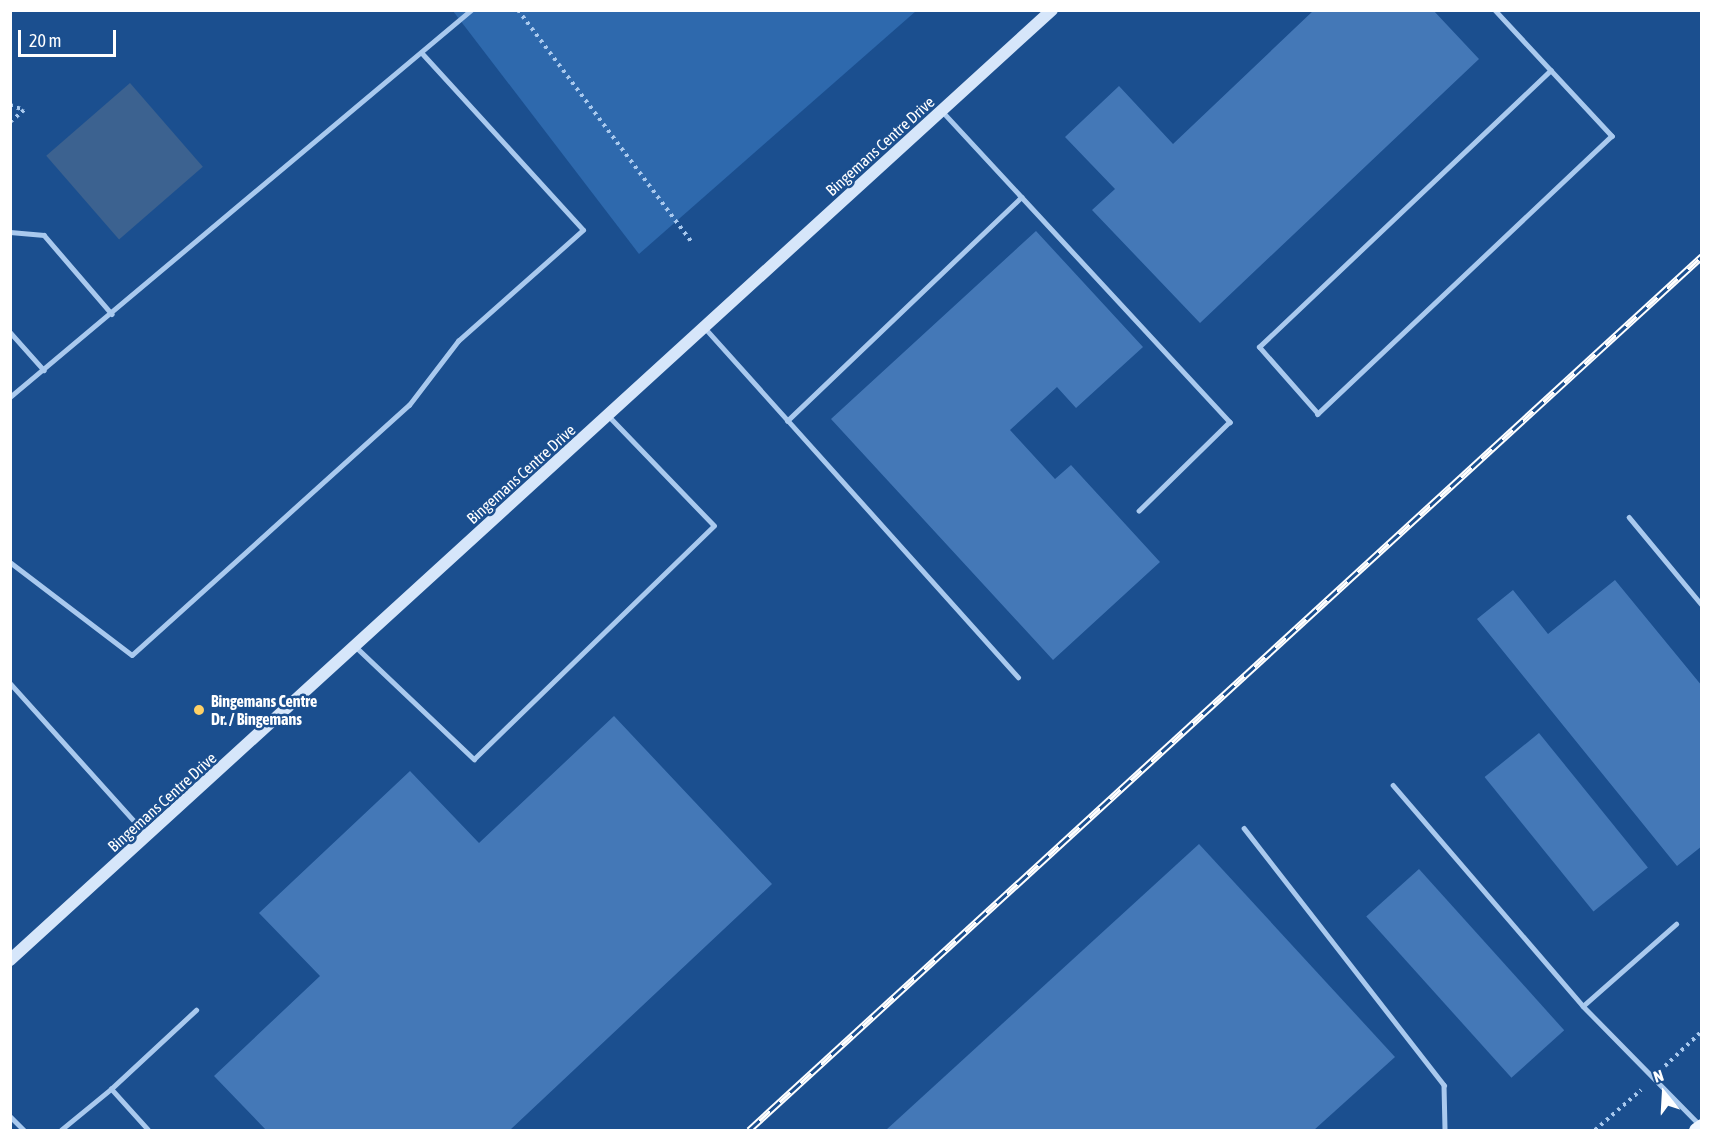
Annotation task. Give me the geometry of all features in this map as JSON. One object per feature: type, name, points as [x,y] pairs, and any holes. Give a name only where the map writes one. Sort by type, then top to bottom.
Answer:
[{"type":"main road","name":"Bingemans Centre Drive","points":[[10,960],[148,837],[1052,10]]},
{"type":"main road","points":[[1696,1131],[1701,1126]]},
{"type":"lane","points":[[10,397],[423,55],[471,10]]},
{"type":"lane","points":[[1495,10],[1551,70],[1612,136],[1318,414],[1259,347],[1551,70]]},
{"type":"lane","points":[[10,562],[132,655],[409,405],[458,340],[583,230],[423,55]]},
{"type":"lane","points":[[942,111],[1230,423],[1139,511]]},
{"type":"lane","points":[[787,421],[1021,197]]},
{"type":"lane","points":[[10,232],[44,235],[112,314]]},
{"type":"lane","points":[[705,328],[1018,677]]},
{"type":"lane","points":[[10,332],[44,370]]},
{"type":"lane","points":[[356,647],[474,759],[714,526],[608,417]]},
{"type":"lane","points":[[1629,517],[1701,605]]},
{"type":"lane","points":[[10,683],[148,837]]},
{"type":"lane","points":[[1393,785],[1583,1006],[1701,1126]]},
{"type":"lane","points":[[1244,828],[1444,1085],[1445,1131]]},
{"type":"lane","points":[[1583,1006],[1676,924]]},
{"type":"lane","points":[[62,1131],[196,1010]]},
{"type":"lane","points":[[111,1089],[147,1131]]},
{"type":"lane","points":[[10,1116],[24,1131]]},
{"type":"path","points":[[518,10],[692,243]]},
{"type":"path","points":[[10,105],[24,110],[10,122]]},
{"type":"shaded area","points":[[453,11],[916,11],[639,254]]},
{"type":"shaded area","points":[[130,83],[203,167],[119,240],[46,156]]},
{"type":"building","points":[[1314,10],[1433,10],[1479,59],[1200,323],[1092,210],[1115,189],[1065,137],[1119,86],[1173,144]]},
{"type":"building","points":[[1036,231],[1143,347],[1076,408],[1057,387],[1010,430],[1055,479],[1071,465],[1160,562],[1053,660],[831,419]]},
{"type":"building","points":[[1615,580],[1702,686],[1702,846],[1677,866],[1477,619],[1513,590],[1548,634]]},
{"type":"building","points":[[614,716],[772,884],[510,1130],[266,1130],[214,1076],[320,976],[259,913],[410,771],[479,843]]},
{"type":"building","points":[[1539,733],[1648,867],[1593,911],[1485,777]]},
{"type":"building","points":[[1199,844],[1395,1057],[1314,1130],[886,1130]]},
{"type":"building","points":[[1419,869],[1564,1030],[1511,1078],[1366,917]]},
{"type":"railway","points":[[749,1130],[1702,256]]},
{"type":"place","name":"Bingemans Centre Dr. / Bingemans","points":[[199,710]]}]
